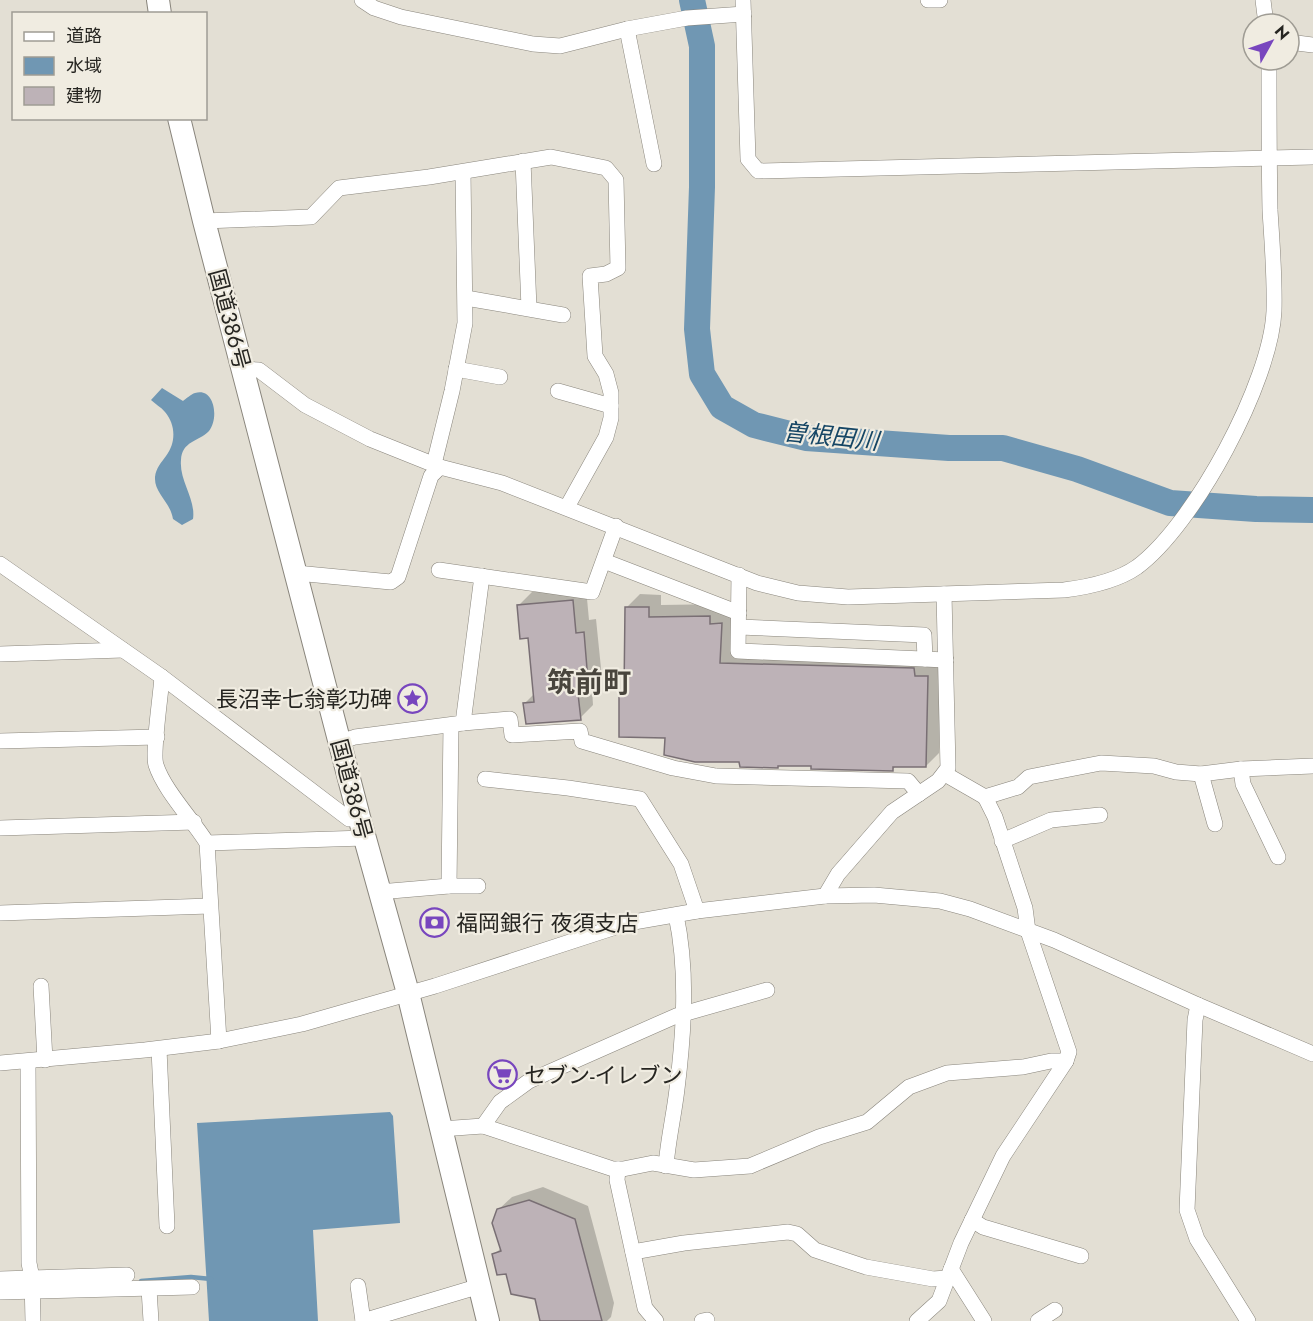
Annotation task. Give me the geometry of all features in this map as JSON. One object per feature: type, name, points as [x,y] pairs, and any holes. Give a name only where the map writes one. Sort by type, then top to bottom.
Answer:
[{"type":"highway","name":"国道386号","points":[[179,120],[362,828],[408,993],[488,1321]]},
{"type":"street","points":[[362,0],[374,8],[401,17],[533,44],[560,46],[627,29],[687,18],[728,15],[743,7],[748,159],[758,171],[1313,157]]},
{"type":"street","points":[[928,0],[940,0]]},
{"type":"street","points":[[627,29],[654,164]]},
{"type":"street","points":[[243,369],[259,370],[305,405],[370,439],[437,465],[502,483],[567,507],[757,583],[798,592],[848,597],[1064,590],[1098,584],[1136,567],[1180,524],[1209,479],[1251,399],[1267,349],[1274,312],[1268,158],[1269,72]]},
{"type":"street","points":[[204,221],[310,217],[339,188],[463,172],[551,157],[606,168],[616,180],[618,268],[606,274],[590,276],[595,356],[606,374],[611,393],[611,417],[606,437],[567,507]]},
{"type":"street","points":[[523,161],[529,308]]},
{"type":"street","points":[[296,573],[391,582],[398,577],[431,476],[437,465],[465,323],[463,172]]},
{"type":"street","points":[[466,298],[563,315]]},
{"type":"street","points":[[456,369],[500,377]]},
{"type":"street","points":[[558,392],[611,406]]},
{"type":"street","points":[[440,570],[592,592],[616,526]]},
{"type":"street","points":[[604,561],[738,620],[924,635],[925,659]]},
{"type":"street","points":[[0,564],[162,677],[362,828]]},
{"type":"street","points":[[739,575],[738,651],[946,660]]},
{"type":"street","points":[[448,886],[457,724],[482,576]]},
{"type":"street","points":[[825,896],[838,874],[892,812],[945,774],[948,768],[944,594]]},
{"type":"street","points":[[0,654],[123,650]]},
{"type":"street","points":[[162,677],[155,763],[165,784],[207,843],[219,1041]]},
{"type":"street","points":[[340,742],[355,737],[510,718],[512,735],[580,731],[582,741],[673,768],[716,776],[908,781],[919,794]]},
{"type":"street","points":[[0,741],[157,738]]},
{"type":"street","points":[[985,797],[1018,787],[1029,777],[1101,763],[1154,766],[1176,772],[1201,774],[1242,769],[1313,766]]},
{"type":"street","points":[[1242,769],[1243,784],[1278,858]]},
{"type":"street","points":[[916,1321],[939,1301],[972,1220],[1003,1156],[1066,1062],[1069,1052],[1028,931],[1024,908],[995,817],[985,797],[945,774]]},
{"type":"street","points":[[1201,774],[1215,824]]},
{"type":"street","points":[[485,779],[640,799],[681,864],[698,911]]},
{"type":"street","points":[[1002,841],[1050,820],[1100,815]]},
{"type":"street","points":[[0,828],[194,822]]},
{"type":"street","points":[[207,843],[362,828]]},
{"type":"street","points":[[379,892],[448,886],[478,886]]},
{"type":"street","points":[[0,1063],[159,1049],[219,1041],[302,1024],[435,986],[628,923],[698,911],[825,896],[874,895],[940,901],[970,909],[1028,931],[1313,1054]]},
{"type":"street","points":[[0,913],[210,906]]},
{"type":"street","points":[[666,1166],[677,1089],[683,1014],[683,961],[676,915]]},
{"type":"street","points":[[41,986],[45,1060]]},
{"type":"street","points":[[483,1126],[500,1102],[529,1081],[683,1014],[767,990]]},
{"type":"street","points":[[1198,1005],[1187,1210],[1197,1239],[1248,1321]]},
{"type":"street","points":[[159,1049],[167,1226]]},
{"type":"street","points":[[441,1129],[483,1126],[618,1169],[653,1163],[694,1170],[750,1166],[819,1137],[867,1122],[909,1087],[947,1073],[1023,1067],[1052,1061],[1066,1062]]},
{"type":"street","points":[[28,1062],[29,1263],[33,1321]]},
{"type":"street","points":[[618,1169],[617,1180],[645,1308],[656,1321]]},
{"type":"street","points":[[972,1220],[983,1227],[1081,1256]]},
{"type":"street","points":[[633,1252],[684,1243],[788,1232],[797,1234],[815,1250],[866,1267],[933,1279],[949,1273]]},
{"type":"street","points":[[949,1273],[984,1321]]},
{"type":"street","points":[[0,1293],[32,1285],[127,1275]]},
{"type":"street","points":[[0,1280],[32,1285],[192,1287]]},
{"type":"street","points":[[358,1286],[363,1321],[480,1286]]},
{"type":"street","points":[[149,1288],[151,1321]]},
{"type":"street","points":[[1038,1321],[1055,1310]]},
{"type":"water","points":[[162,388],[183,401],[193,394],[202,392],[211,399],[213,405],[214,419],[209,431],[187,445],[182,454],[182,475],[192,504],[193,519],[182,525],[173,519],[155,483],[156,471],[173,440],[173,428],[169,417],[151,400]]},
{"type":"water","points":[[390,1112],[393,1116],[400,1223],[313,1230],[318,1321],[209,1321],[197,1123]]},
{"type":"building","points":[[573,600],[576,633],[584,632],[589,693],[578,694],[581,720],[526,724],[523,703],[534,702],[528,638],[520,639],[517,605]]},
{"type":"building","points":[[625,607],[649,607],[649,617],[710,616],[710,624],[722,623],[720,663],[914,668],[915,676],[928,676],[926,767],[893,767],[893,771],[811,769],[811,766],[740,767],[739,762],[695,762],[664,755],[665,738],[619,737],[619,692],[624,693]]},
{"type":"building","points":[[529,1200],[575,1219],[602,1321],[540,1321],[535,1299],[511,1294],[506,1274],[497,1275],[492,1254],[501,1251],[492,1223],[497,1209]]},
{"type":"waterway","name":"曽根田川","points":[[692,0],[702,46],[702,187],[697,329],[702,374],[722,407],[754,425],[806,438],[949,448],[1003,448],[1077,469],[1170,503],[1313,510]]},
{"type":"waterway","points":[[141,1281],[191,1277],[211,1279]]},
{"type":"place","name":"長沼幸七翁彰功碑","points":[[413,699]]},
{"type":"place","name":"福岡銀行 夜須支店","points":[[435,923]]},
{"type":"place","name":"セブン-イレブン","points":[[503,1075]]},
{"type":"district","name":"筑前町","points":[[589,682]]}]
